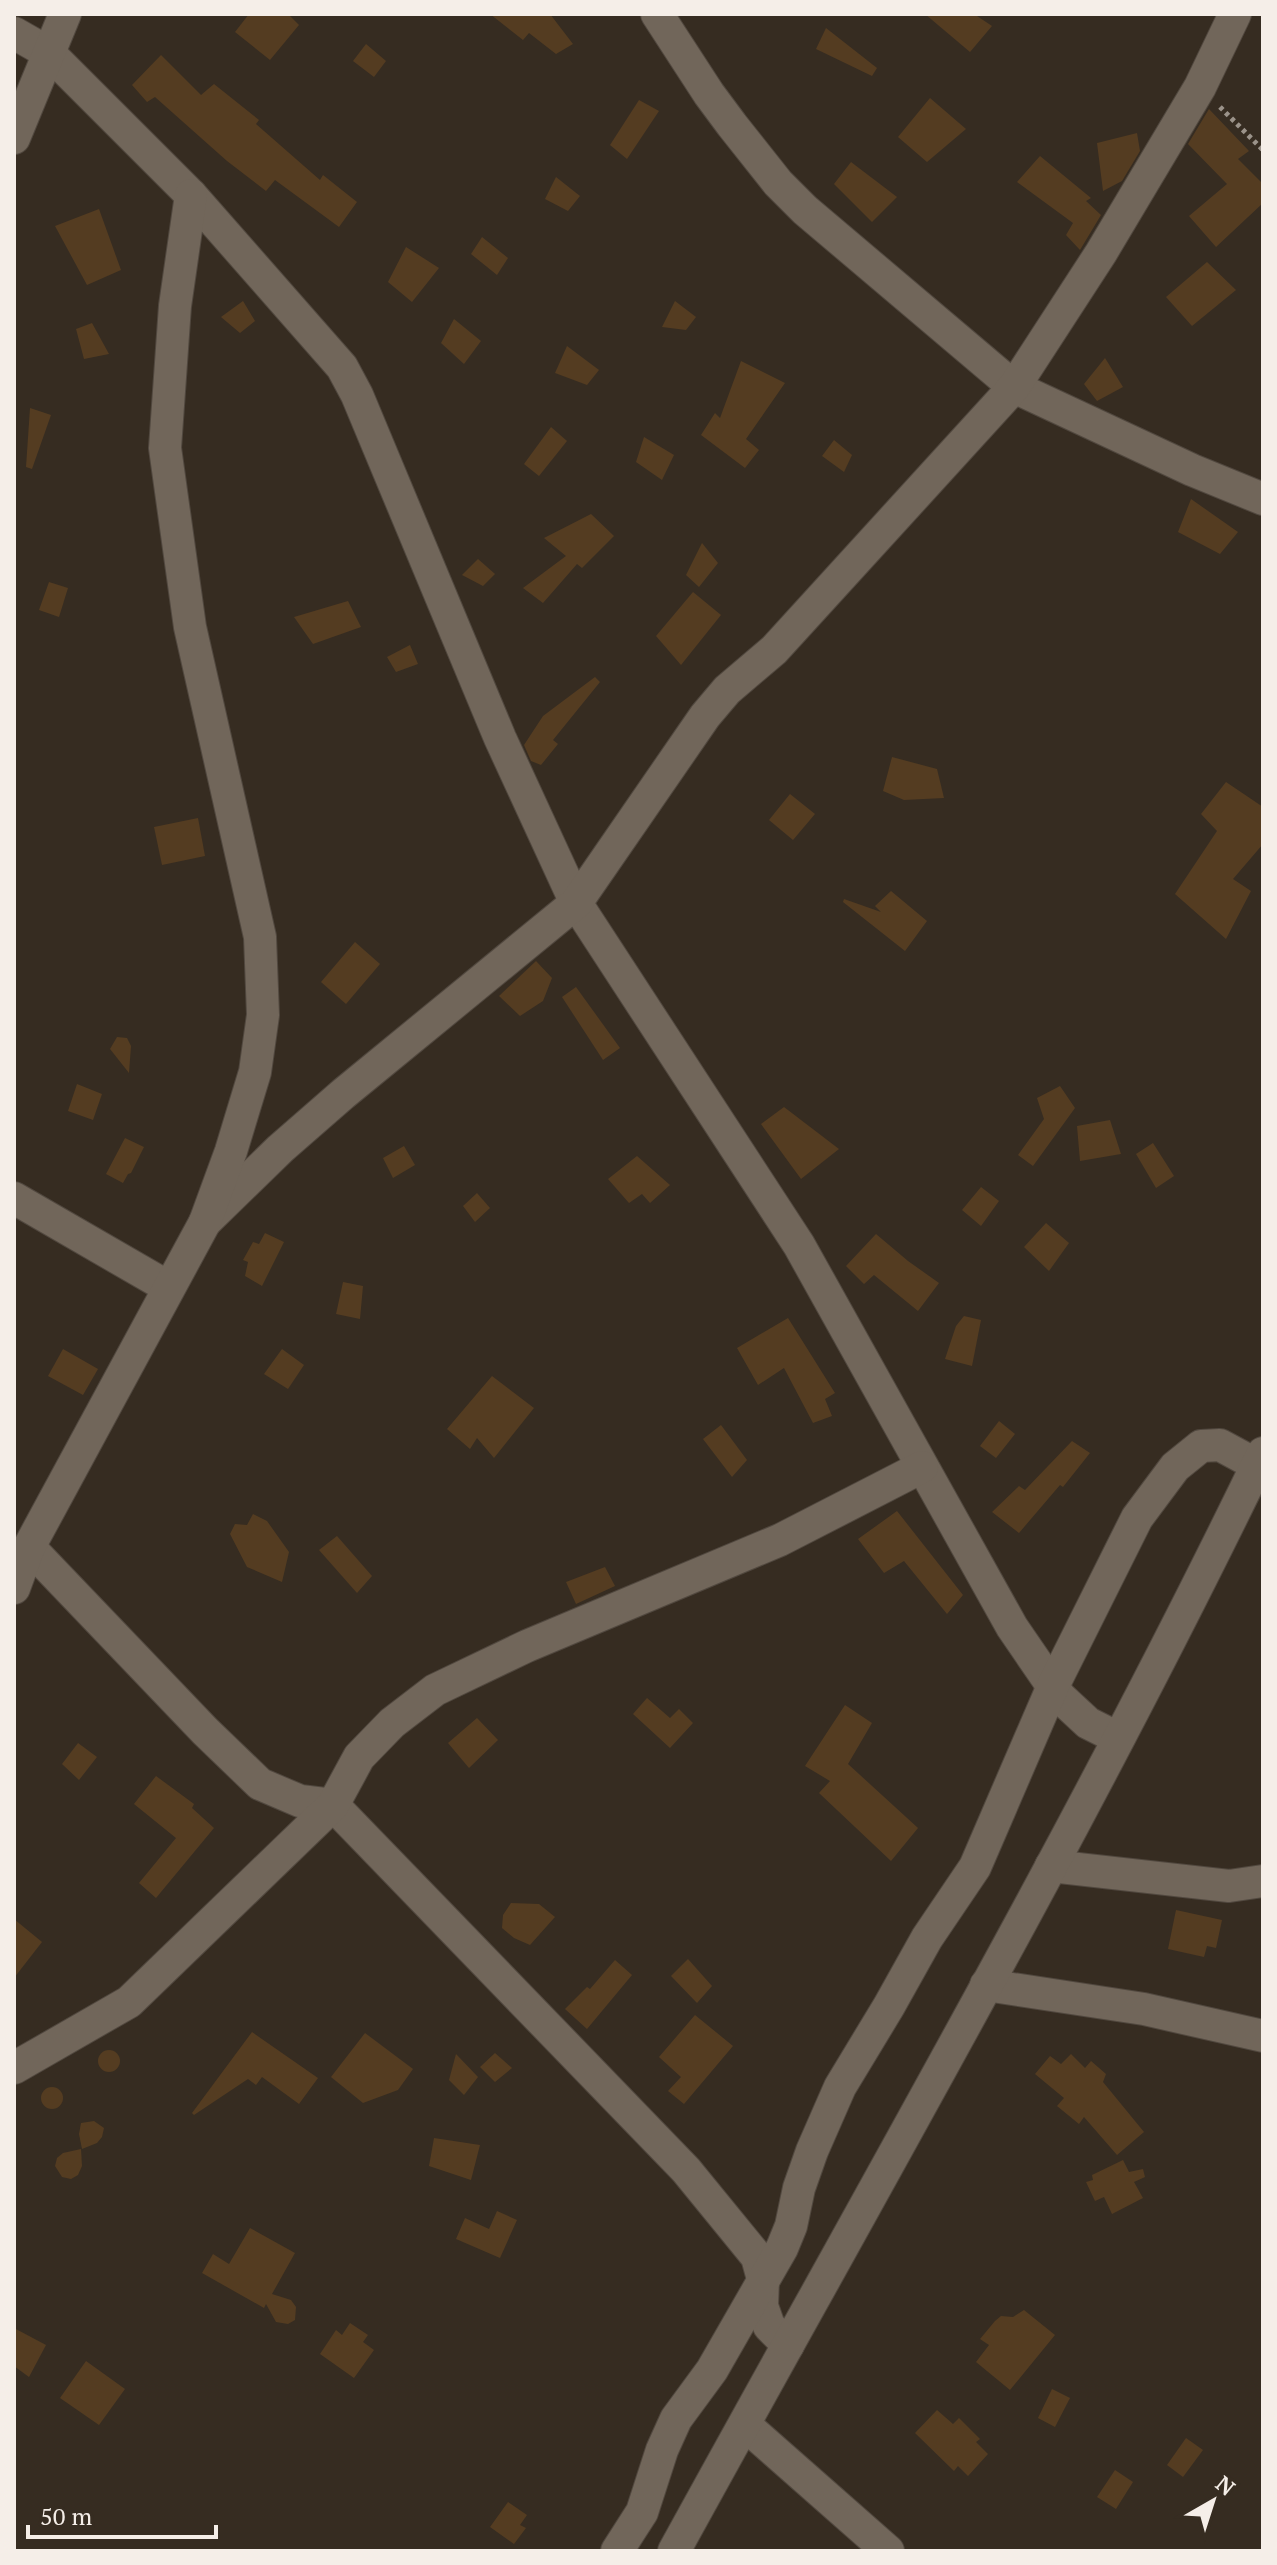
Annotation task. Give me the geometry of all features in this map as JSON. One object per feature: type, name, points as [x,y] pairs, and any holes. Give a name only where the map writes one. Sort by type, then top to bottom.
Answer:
[{"type":"street","points":[[14,138],[65,14]]},
{"type":"street","points":[[205,1222],[280,1149],[343,1094],[576,903],[705,716],[727,690],[774,650],[1014,387],[1101,253],[1200,87],[1235,14]]},
{"type":"street","points":[[660,15],[709,94],[778,183],[805,210],[1014,387],[1178,464],[1263,499]]},
{"type":"street","points":[[14,33],[49,53],[191,195],[342,367],[357,395],[500,738],[576,903],[799,1245],[1012,1627],[1060,1697],[1088,1723],[1118,1738]]},
{"type":"street","points":[[14,1588],[29,1547],[205,1222],[255,1072],[263,1015],[260,937],[190,627],[165,448],[175,306],[191,195]]},
{"type":"street","points":[[14,1198],[168,1287]]},
{"type":"street","points":[[617,2551],[642,2512],[662,2450],[676,2419],[712,2370],[782,2248],[791,2226],[799,2188],[840,2087],[927,1938],[975,1867],[1053,1686],[1137,1518],[1175,1467],[1201,1446],[1220,1445],[1260,1459],[1191,1601],[1051,1866],[674,2551]]},
{"type":"street","points":[[14,2068],[129,2002],[333,1805],[359,1757],[392,1723],[435,1690],[527,1646],[780,1540],[922,1467]]},
{"type":"street","points":[[29,1547],[260,1784],[300,1801],[333,1805],[686,2170],[757,2257],[763,2279],[762,2306],[769,2326],[788,2345]]},
{"type":"street","points":[[1051,1866],[1229,1886],[1263,1881]]},
{"type":"street","points":[[986,1985],[1144,2009],[1263,2036]]},
{"type":"street","points":[[745,2425],[888,2551]]},
{"type":"path","points":[[1200,87],[1263,150]]},
{"type":"building","points":[[249,14],[288,14],[299,25],[270,60],[235,32]]},
{"type":"building","points":[[490,14],[550,14],[573,44],[556,54],[529,33],[523,40]]},
{"type":"building","points":[[925,14],[974,14],[992,26],[970,52]]},
{"type":"building","points":[[826,28],[877,68],[872,76],[816,49]]},
{"type":"building","points":[[366,44],[386,61],[374,77],[353,61]]},
{"type":"building","points":[[161,55],[201,95],[214,84],[259,120],[256,124],[320,180],[323,175],[357,202],[339,227],[275,180],[266,191],[155,97],[147,102],[132,85]]},
{"type":"building","points":[[930,98],[966,129],[927,162],[898,137]]},
{"type":"building","points":[[639,100],[659,111],[627,159],[610,145]]},
{"type":"building","points":[[1209,109],[1249,151],[1238,159],[1263,184],[1263,203],[1216,247],[1189,216],[1227,184],[1188,144]]},
{"type":"building","points":[[1137,133],[1140,151],[1122,181],[1103,191],[1097,143]]},
{"type":"building","points":[[1040,156],[1091,198],[1086,201],[1101,215],[1080,250],[1066,235],[1073,223],[1017,182]]},
{"type":"building","points":[[851,162],[897,197],[872,222],[834,184]]},
{"type":"building","points":[[556,177],[580,196],[568,211],[545,199]]},
{"type":"building","points":[[99,209],[121,270],[87,285],[55,226]]},
{"type":"building","points":[[482,237],[508,258],[497,275],[471,254]]},
{"type":"building","points":[[406,247],[439,268],[412,302],[388,282]]},
{"type":"building","points":[[1207,262],[1236,290],[1192,326],[1166,297]]},
{"type":"building","points":[[243,301],[255,321],[240,333],[221,317]]},
{"type":"building","points":[[675,301],[696,317],[686,330],[662,327]]},
{"type":"building","points":[[454,319],[481,341],[464,364],[441,343]]},
{"type":"building","points":[[92,323],[109,354],[84,359],[76,329]]},
{"type":"building","points":[[567,346],[599,370],[587,385],[555,373]]},
{"type":"building","points":[[1105,358],[1123,387],[1097,401],[1084,384]]},
{"type":"building","points":[[741,361],[785,383],[746,439],[759,450],[745,468],[701,435],[715,413],[720,418]]},
{"type":"building","points":[[30,408],[51,415],[32,469],[26,467]]},
{"type":"building","points":[[551,427],[567,441],[539,476],[524,464]]},
{"type":"building","points":[[644,437],[674,455],[662,480],[636,462]]},
{"type":"building","points":[[834,440],[852,455],[844,472],[822,456]]},
{"type":"building","points":[[1191,499],[1238,532],[1220,554],[1178,532]]},
{"type":"building","points":[[591,514],[614,536],[582,568],[577,564],[543,603],[523,588],[566,556],[544,538]]},
{"type":"building","points":[[702,543],[718,563],[699,587],[686,575]]},
{"type":"building","points":[[478,559],[495,574],[483,586],[462,575]]},
{"type":"building","points":[[49,582],[68,588],[59,617],[39,610]]},
{"type":"building","points":[[693,592],[721,615],[681,665],[656,636]]},
{"type":"building","points":[[348,601],[361,627],[313,644],[294,617]]},
{"type":"building","points":[[410,645],[418,664],[396,672],[387,657]]},
{"type":"building","points":[[595,677],[600,682],[553,740],[558,744],[541,765],[531,761],[524,745],[543,716]]},
{"type":"building","points":[[892,757],[937,769],[944,798],[904,800],[883,791]]},
{"type":"building","points":[[1226,782],[1263,807],[1263,844],[1233,879],[1251,891],[1226,939],[1175,894],[1217,831],[1201,814]]},
{"type":"building","points":[[790,794],[815,814],[793,840],[769,820]]},
{"type":"building","points":[[198,818],[205,856],[162,865],[154,827]]},
{"type":"building","points":[[891,891],[927,921],[905,951],[843,902],[844,899],[881,912],[875,906]]},
{"type":"building","points":[[355,942],[380,964],[346,1004],[321,982]]},
{"type":"building","points":[[536,961],[552,978],[543,1001],[520,1016],[499,996]]},
{"type":"building","points":[[576,987],[620,1048],[603,1060],[562,997]]},
{"type":"building","points":[[117,1037],[127,1038],[131,1046],[129,1073],[110,1049]]},
{"type":"building","points":[[77,1084],[102,1094],[93,1120],[68,1111]]},
{"type":"building","points":[[1060,1086],[1075,1108],[1033,1166],[1018,1155],[1044,1119],[1037,1098]]},
{"type":"building","points":[[784,1107],[839,1149],[801,1179],[761,1124]]},
{"type":"building","points":[[1110,1120],[1121,1154],[1080,1161],[1077,1126]]},
{"type":"building","points":[[125,1138],[144,1147],[123,1183],[106,1174]]},
{"type":"building","points":[[1153,1143],[1174,1176],[1156,1188],[1136,1154]]},
{"type":"building","points":[[404,1146],[415,1165],[393,1178],[383,1158]]},
{"type":"building","points":[[637,1156],[670,1185],[650,1203],[642,1194],[629,1203],[608,1179]]},
{"type":"building","points":[[981,1187],[999,1201],[981,1226],[962,1210]]},
{"type":"building","points":[[477,1193],[490,1208],[475,1222],[463,1206]]},
{"type":"building","points":[[1046,1223],[1069,1243],[1049,1271],[1024,1247]]},
{"type":"building","points":[[265,1233],[284,1242],[262,1286],[245,1276],[248,1262],[243,1260],[253,1242],[259,1244]]},
{"type":"building","points":[[876,1234],[939,1283],[918,1311],[874,1275],[864,1284],[846,1266]]},
{"type":"building","points":[[343,1282],[363,1286],[360,1319],[336,1314]]},
{"type":"building","points":[[964,1316],[981,1320],[972,1366],[945,1359],[956,1326]]},
{"type":"building","points":[[788,1318],[835,1393],[825,1399],[832,1416],[813,1423],[784,1368],[758,1385],[737,1348]]},
{"type":"building","points":[[63,1349],[98,1369],[83,1395],[48,1376]]},
{"type":"building","points":[[282,1349],[304,1365],[288,1389],[264,1374]]},
{"type":"building","points":[[492,1376],[534,1408],[494,1458],[477,1438],[470,1449],[447,1429]]},
{"type":"building","points":[[999,1421],[1015,1434],[996,1458],[980,1446]]},
{"type":"building","points":[[721,1425],[747,1460],[732,1477],[703,1439]]},
{"type":"building","points":[[1072,1441],[1090,1453],[1019,1533],[992,1512],[1019,1486],[1025,1490]]},
{"type":"building","points":[[897,1511],[963,1595],[947,1614],[904,1561],[884,1573],[858,1539]]},
{"type":"building","points":[[253,1514],[267,1521],[289,1552],[282,1582],[247,1567],[230,1534],[235,1524],[247,1525]]},
{"type":"building","points":[[337,1536],[372,1576],[357,1593],[319,1550]]},
{"type":"building","points":[[605,1567],[615,1586],[576,1604],[566,1582]]},
{"type":"building","points":[[647,1698],[670,1718],[679,1709],[693,1723],[670,1748],[633,1714]]},
{"type":"building","points":[[845,1705],[872,1723],[848,1764],[918,1828],[891,1861],[819,1793],[830,1781],[805,1766]]},
{"type":"building","points":[[477,1718],[498,1740],[469,1768],[448,1743]]},
{"type":"building","points":[[78,1743],[97,1757],[79,1780],[62,1764]]},
{"type":"building","points":[[156,1776],[194,1804],[192,1808],[214,1828],[156,1898],[139,1883],[176,1838],[134,1804]]},
{"type":"building","points":[[511,1903],[539,1904],[555,1917],[530,1945],[502,1928],[503,1915]]},
{"type":"building","points":[[1176,1910],[1222,1920],[1216,1948],[1207,1946],[1204,1957],[1168,1949]]},
{"type":"building","points":[[14,1919],[42,1942],[14,1978]]},
{"type":"building","points":[[688,1959],[712,1986],[697,2003],[671,1976]]},
{"type":"building","points":[[615,1960],[632,1975],[587,2029],[565,2009],[587,1987],[590,1989]]},
{"type":"building","points":[[695,2015],[733,2046],[684,2104],[668,2091],[681,2077],[659,2057]]},
{"type":"building","points":[[252,2032],[318,2078],[299,2104],[262,2077],[256,2085],[248,2079],[194,2115],[192,2113]]},
{"type":"building","points":[[365,2033],[413,2069],[398,2090],[363,2103],[331,2077]]},
{"type":"building","points":[[109,2050],[120,2061],[109,2072],[98,2061]]},
{"type":"building","points":[[495,2053],[512,2068],[495,2082],[480,2067]]},
{"type":"building","points":[[456,2054],[478,2077],[464,2095],[449,2080]]},
{"type":"building","points":[[1071,2054],[1085,2068],[1091,2061],[1106,2074],[1103,2082],[1144,2132],[1117,2155],[1084,2117],[1079,2124],[1057,2106],[1064,2098],[1035,2074],[1050,2056],[1061,2064]]},
{"type":"building","points":[[52,2087],[60,2090],[63,2098],[60,2106],[52,2109],[44,2106],[41,2098],[44,2090]]},
{"type":"building","points":[[94,2121],[104,2128],[102,2137],[97,2143],[82,2149],[79,2134],[81,2123]]},
{"type":"building","points":[[434,2138],[480,2145],[471,2180],[429,2166]]},
{"type":"building","points":[[81,2149],[82,2166],[78,2175],[71,2179],[62,2177],[55,2166],[57,2158],[63,2153]]},
{"type":"building","points":[[1123,2160],[1129,2172],[1143,2169],[1145,2177],[1134,2182],[1143,2198],[1112,2214],[1104,2197],[1095,2201],[1086,2182],[1093,2180],[1092,2175]]},
{"type":"building","points":[[497,2211],[517,2220],[500,2258],[456,2239],[465,2218],[489,2229]]},
{"type":"building","points":[[250,2228],[295,2253],[272,2294],[291,2300],[296,2307],[295,2320],[288,2324],[276,2322],[266,2304],[264,2308],[202,2273],[213,2254],[229,2264]]},
{"type":"building","points":[[1024,2310],[1055,2335],[1010,2390],[976,2362],[989,2345],[980,2339],[1001,2316],[1013,2317]]},
{"type":"building","points":[[350,2323],[368,2335],[363,2342],[374,2350],[354,2378],[320,2354],[336,2330],[342,2335]]},
{"type":"building","points":[[14,2328],[46,2345],[29,2377],[14,2366]]},
{"type":"building","points":[[86,2361],[125,2389],[99,2425],[60,2398]]},
{"type":"building","points":[[1052,2389],[1070,2398],[1055,2427],[1038,2418]]},
{"type":"building","points":[[937,2410],[953,2424],[959,2418],[980,2439],[976,2442],[988,2454],[968,2476],[958,2466],[954,2471],[915,2433]]},
{"type":"building","points":[[1186,2438],[1203,2450],[1183,2477],[1167,2465]]},
{"type":"building","points":[[1115,2470],[1133,2482],[1116,2509],[1097,2497]]},
{"type":"building","points":[[508,2502],[527,2515],[520,2525],[526,2528],[514,2544],[490,2527]]}]
